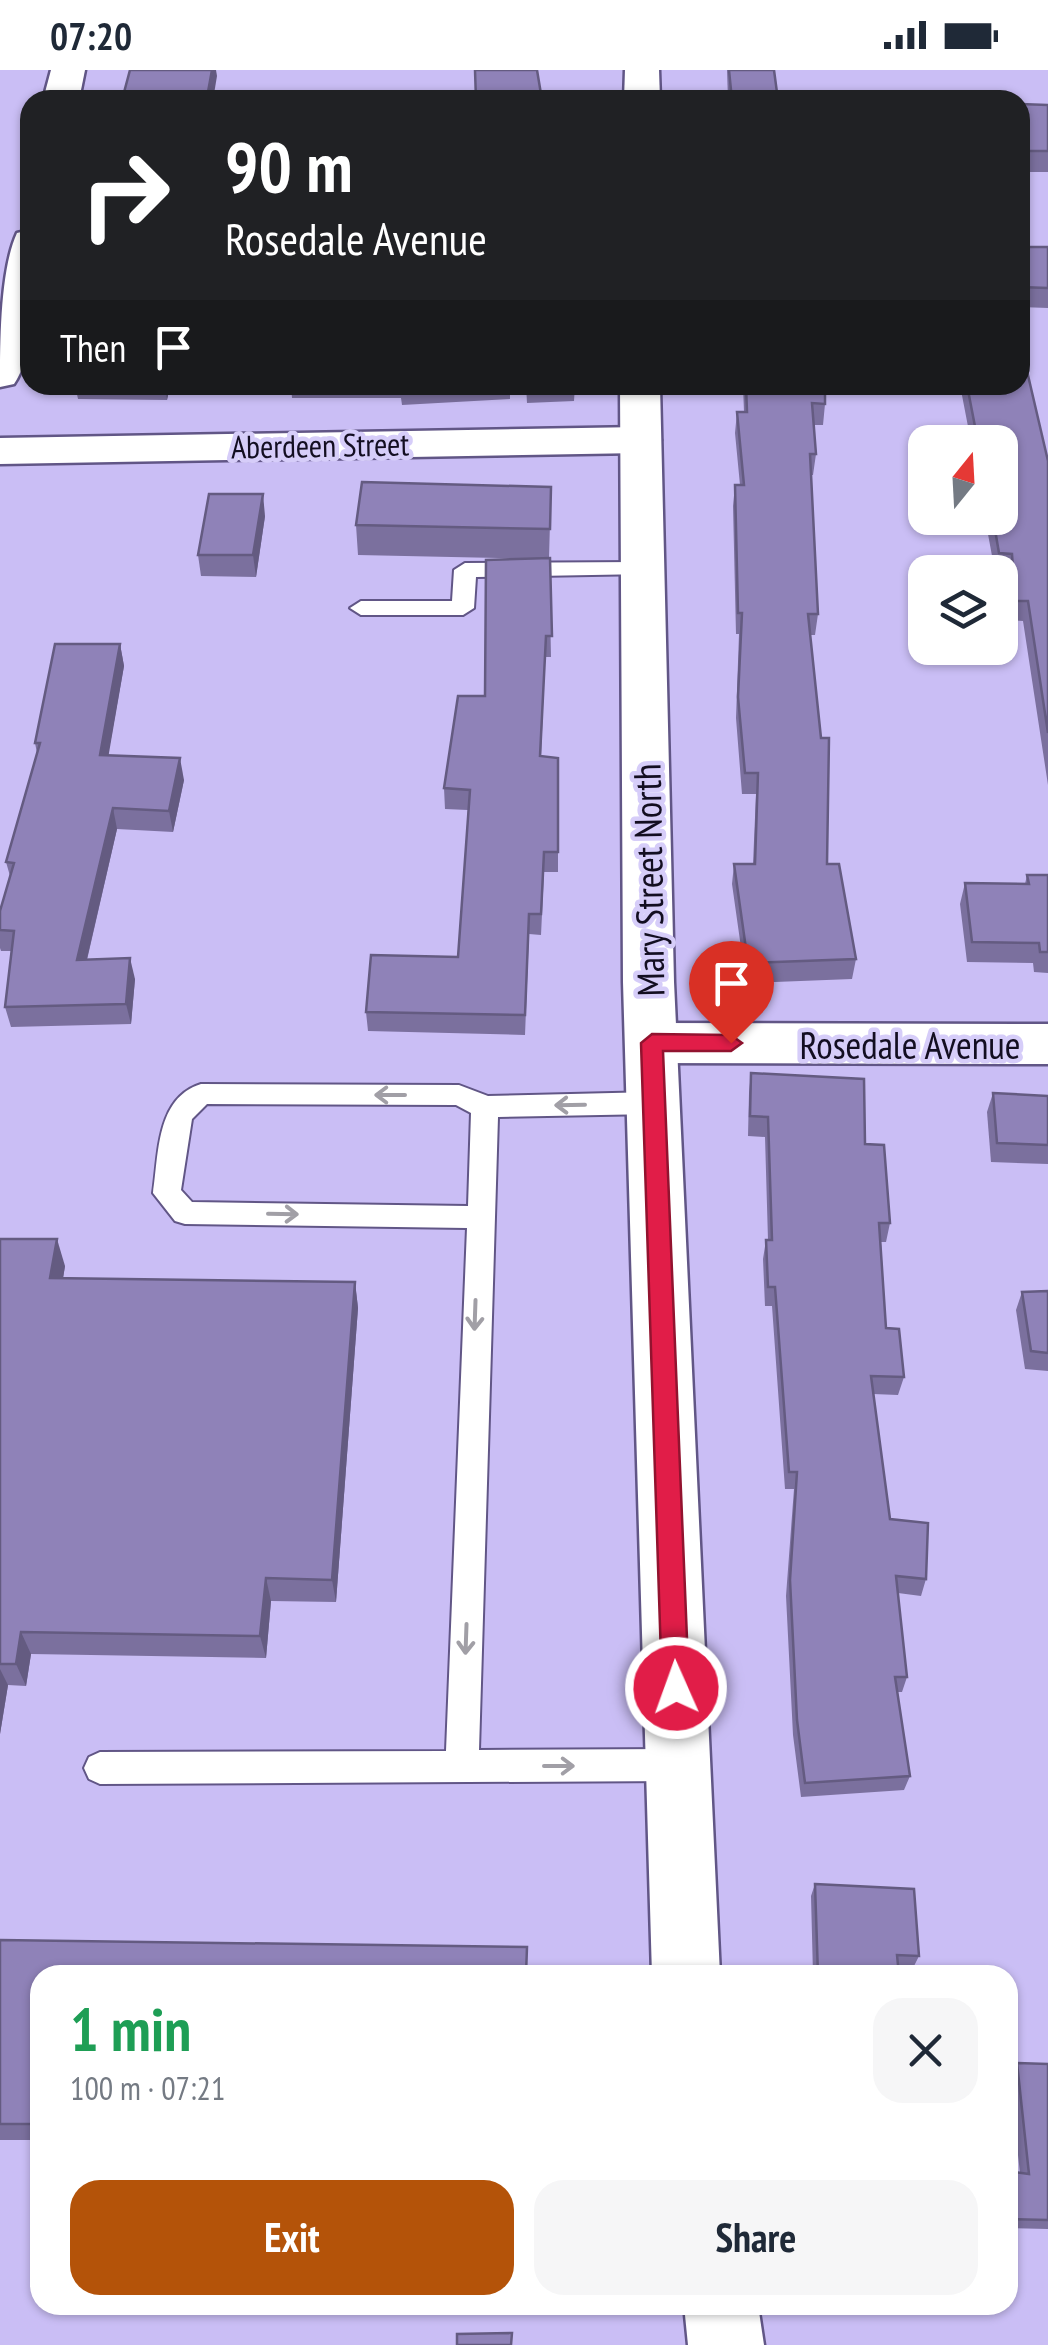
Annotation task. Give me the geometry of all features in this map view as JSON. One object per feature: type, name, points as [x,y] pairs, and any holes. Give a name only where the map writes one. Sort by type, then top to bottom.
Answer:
[{"type":"street","points":[[0,375],[20,286]]},
{"type":"street","name":"Mary Street North","points":[[640,395],[640,569],[652,1043],[686,1965]]},
{"type":"street","name":"Aberdeen Street","points":[[0,451],[640,440]]},
{"type":"street","name":"Rosedale Avenue","points":[[652,1043],[1048,1044]]},
{"type":"street","points":[[722,2315],[726,2345]]},
{"type":"lane","points":[[361,608],[463,608],[464,570],[640,569]]},
{"type":"lane","points":[[478,1217],[186,1212],[167,1193],[179,1114],[201,1094],[459,1095],[485,1107],[654,1103]]},
{"type":"lane","points":[[462,1766],[478,1217],[485,1107]]},
{"type":"lane","points":[[100,1768],[678,1765]]},
{"type":"building","points":[[130,70],[212,70],[208,90],[125,90]]},
{"type":"building","points":[[475,70],[537,70],[540,90],[476,90]]},
{"type":"building","points":[[729,70],[774,70],[777,90],[731,90]]},
{"type":"building","points":[[1030,104],[1048,105],[1048,151],[1030,151]]},
{"type":"building","points":[[1030,247],[1048,247],[1048,288],[1030,287]]},
{"type":"building","points":[[1030,384],[1048,461],[1048,733],[1028,601],[1018,601],[1018,555],[999,553],[996,535],[1018,535],[1018,425],[975,425],[969,395],[1030,395]]},
{"type":"building","points":[[746,395],[825,395],[825,404],[812,403],[816,454],[810,454],[818,614],[808,614],[821,738],[829,738],[827,864],[839,864],[856,959],[748,963],[734,864],[755,864],[758,773],[745,773],[738,697],[742,613],[738,613],[735,485],[744,485],[737,412],[747,412]]},
{"type":"building","points":[[362,482],[551,487],[550,529],[356,525]]},
{"type":"building","points":[[209,494],[263,494],[253,555],[198,555]]},
{"type":"building","points":[[550,558],[552,636],[546,636],[540,756],[558,758],[558,852],[544,852],[541,914],[529,914],[525,1015],[366,1012],[371,955],[458,957],[470,790],[444,788],[458,696],[485,696],[486,560]]},
{"type":"building","points":[[55,644],[120,644],[100,755],[180,758],[169,811],[113,808],[77,960],[130,958],[126,1004],[5,1007],[14,931],[0,930],[0,911],[14,863],[6,862],[40,743],[35,743]]},
{"type":"building","points":[[1027,875],[1048,875],[1048,952],[1040,952],[1039,943],[972,942],[965,883],[1029,884]]},
{"type":"building","points":[[751,1073],[864,1079],[865,1144],[884,1145],[890,1223],[879,1223],[886,1328],[899,1329],[904,1377],[871,1376],[890,1519],[928,1523],[926,1579],[896,1576],[907,1677],[895,1677],[910,1776],[805,1783],[797,1720],[790,1580],[797,1472],[789,1472],[775,1287],[768,1287],[766,1240],[772,1240],[768,1117],[750,1116]]},
{"type":"building","points":[[993,1093],[1048,1096],[1048,1145],[997,1143]]},
{"type":"building","points":[[0,1239],[57,1239],[50,1278],[355,1282],[332,1580],[266,1578],[260,1636],[21,1632],[16,1664],[0,1664]]},
{"type":"building","points":[[1048,1291],[1048,1353],[1031,1351],[1022,1292]]},
{"type":"building","points":[[815,1884],[914,1889],[919,1956],[897,1955],[898,1965],[818,1965]]},
{"type":"building","points":[[0,1940],[527,1947],[526,1965],[30,1965],[30,2124],[0,2124]]},
{"type":"building","points":[[1018,2063],[1048,2064],[1048,2220],[1018,2219],[1018,2172],[1029,2174]]},
{"type":"building","points":[[512,2333],[511,2345],[457,2345],[457,2334]]},
{"type":"route","points":[[676,1688],[652,1043],[731,1043]]}]
